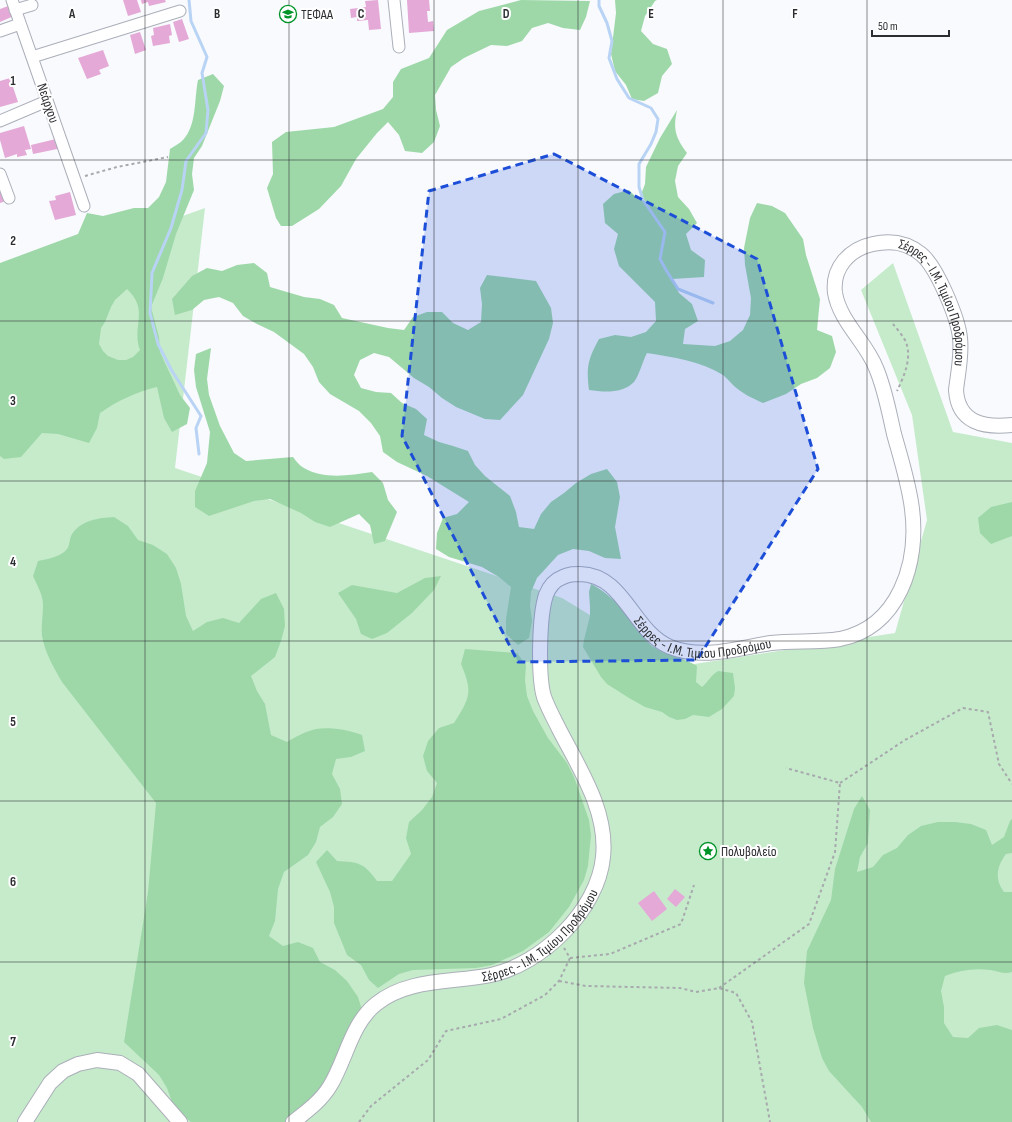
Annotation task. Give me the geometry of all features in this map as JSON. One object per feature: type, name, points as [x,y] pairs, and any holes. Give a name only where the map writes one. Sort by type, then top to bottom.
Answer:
[{"type":"street","points":[[394,0],[399,47]]},
{"type":"street","points":[[14,5],[32,5]]},
{"type":"street","name":"Νεάρχου","points":[[14,5],[84,206]]},
{"type":"street","points":[[32,57],[180,11]]},
{"type":"street","points":[[0,32],[20,24]]},
{"type":"street","points":[[0,121],[47,101]]},
{"type":"street","points":[[0,174],[9,198]]},
{"type":"street","name":"Σέρρες - Ι.Μ. Τιμίου Προδρόμου","points":[[293,1122],[312,1107],[328,1089],[359,1023],[369,1009],[382,999],[414,986],[495,974],[519,964],[558,938],[581,911],[595,886],[604,854],[602,828],[595,800],[548,707],[542,687],[540,668],[541,629],[546,595],[550,586],[557,580],[569,574],[585,574],[601,578],[615,590],[642,626],[658,641],[672,648],[693,653],[713,653],[771,643],[843,638],[870,626],[895,602],[906,581],[910,565],[914,528],[912,505],[882,384],[875,364],[850,328],[835,293],[835,282],[844,259],[854,250],[876,243],[895,241],[911,247],[924,256],[934,270],[958,327],[961,345],[956,396],[961,410],[966,416],[978,423],[986,425],[1012,425]]},
{"type":"street","points":[[25,1122],[50,1083],[63,1071],[78,1064],[96,1060],[120,1063],[138,1074],[180,1122]]},
{"type":"path","points":[[75,180],[96,172],[116,167],[168,157]]},
{"type":"path","points":[[888,409],[903,379],[909,359],[906,342],[893,324]]},
{"type":"path","points":[[786,768],[840,783],[905,740],[963,708],[988,712],[998,764],[1012,784]]},
{"type":"path","points":[[559,981],[586,986],[680,988],[696,992],[719,988],[809,924],[835,852],[840,783]]},
{"type":"path","points":[[570,958],[610,954],[681,924],[694,885]]},
{"type":"path","points":[[558,938],[570,958]]},
{"type":"path","points":[[360,1122],[371,1106],[428,1060],[446,1031],[501,1019],[545,995],[559,981],[570,958]]},
{"type":"path","points":[[719,988],[736,994],[752,1022],[770,1122]]},
{"type":"highlighted area","points":[[554,154],[757,259],[818,469],[697,660],[518,662],[402,436],[429,191]]},
{"type":"green space","points":[[521,0],[590,1],[586,17],[580,30],[563,28],[548,23],[532,28],[522,41],[507,46],[491,45],[464,58],[451,67],[435,95],[436,110],[440,126],[434,142],[422,153],[405,151],[399,135],[388,122],[356,159],[341,186],[319,209],[292,226],[281,226],[276,218],[267,188],[273,174],[272,142],[286,132],[334,127],[383,109],[393,97],[393,82],[401,69],[429,58],[447,30],[479,11]]},
{"type":"green space","points":[[615,0],[657,0],[645,16],[641,31],[653,44],[667,49],[672,64],[662,76],[658,93],[644,101],[632,99],[626,85],[615,71],[611,54],[616,13]]},
{"type":"green space","points":[[213,74],[224,86],[220,101],[202,146],[194,158],[192,174],[194,190],[176,234],[163,278],[151,307],[159,337],[160,352],[180,395],[190,408],[187,424],[172,432],[164,418],[157,387],[127,397],[100,413],[97,428],[89,443],[58,434],[42,433],[21,457],[4,459],[0,456],[0,263],[78,234],[87,213],[103,216],[134,208],[148,208],[159,197],[166,182],[170,149],[183,140],[191,127],[198,80]],"holes":[[[127,289],[134,297],[139,312],[137,333],[140,350],[133,357],[126,360],[118,360],[108,356],[99,344],[101,328],[115,300]]]},
{"type":"green space","points":[[677,110],[675,122],[676,133],[687,153],[678,166],[675,181],[678,197],[689,209],[697,223],[686,234],[691,250],[705,260],[704,277],[672,279],[679,293],[692,304],[698,321],[685,329],[683,344],[715,346],[730,341],[743,330],[750,315],[751,298],[745,265],[744,248],[750,218],[757,203],[772,206],[785,213],[803,239],[806,255],[820,299],[817,330],[832,336],[836,352],[830,368],[817,378],[801,384],[786,394],[763,403],[744,394],[723,375],[705,366],[686,360],[647,353],[636,379],[629,386],[624,389],[613,391],[589,390],[589,363],[592,352],[599,339],[615,335],[631,337],[646,332],[656,321],[655,302],[619,266],[614,249],[618,234],[605,223],[603,204],[614,194],[629,190],[639,200],[645,184],[646,167],[660,138]]},
{"type":"green space","points":[[205,208],[175,468],[562,598],[675,667],[895,633],[927,520],[912,415],[861,290],[893,263],[953,432],[1012,443],[1012,1122],[0,1122],[0,282]]},
{"type":"green space","points":[[254,263],[267,273],[270,287],[304,297],[320,299],[334,305],[342,318],[404,330],[413,317],[427,312],[442,312],[453,323],[468,330],[481,322],[482,304],[480,288],[487,275],[536,281],[551,308],[553,323],[549,339],[523,395],[500,420],[485,419],[456,407],[414,378],[389,357],[374,353],[360,360],[354,375],[361,388],[376,392],[391,393],[402,403],[416,409],[427,419],[424,435],[439,442],[468,451],[475,465],[485,476],[510,496],[516,512],[519,527],[534,529],[541,514],[551,502],[576,483],[591,474],[607,469],[617,482],[620,497],[615,527],[621,559],[605,558],[589,551],[573,549],[558,555],[537,578],[531,592],[530,606],[532,621],[529,638],[518,645],[506,634],[506,619],[511,587],[499,577],[482,567],[449,557],[436,549],[437,533],[443,518],[457,514],[469,502],[427,476],[397,462],[383,452],[380,436],[371,423],[359,411],[330,394],[319,382],[313,367],[304,354],[274,332],[243,316],[233,303],[219,297],[204,300],[192,310],[175,315],[172,299],[192,276],[207,268],[222,271],[237,265]]},
{"type":"green space","points":[[211,348],[207,379],[209,395],[220,426],[234,453],[246,461],[293,457],[304,468],[320,474],[338,476],[372,472],[383,483],[388,500],[397,512],[385,541],[374,544],[370,525],[359,514],[330,527],[315,522],[301,513],[270,499],[254,501],[209,516],[195,507],[195,491],[207,463],[210,432],[196,387],[194,370],[196,354]]},
{"type":"green space","points":[[1012,502],[1012,536],[991,544],[980,533],[978,518],[991,507]]},
{"type":"green space","points":[[114,517],[128,526],[138,540],[153,545],[167,554],[176,568],[181,584],[186,616],[193,631],[207,622],[223,618],[239,623],[261,599],[276,593],[284,609],[285,626],[281,641],[275,657],[251,676],[257,691],[265,704],[271,735],[287,742],[297,736],[316,729],[328,728],[339,729],[362,735],[365,751],[351,757],[336,759],[332,774],[340,789],[342,804],[333,817],[320,827],[316,842],[308,855],[284,872],[278,889],[275,921],[269,936],[283,946],[298,942],[313,948],[320,962],[335,970],[347,981],[358,997],[362,1010],[320,1093],[298,1116],[285,1122],[191,1122],[181,1114],[172,1102],[167,1088],[159,1075],[124,1042],[148,892],[156,803],[62,682],[56,671],[43,642],[43,601],[40,590],[33,576],[38,561],[54,557],[64,552],[68,547],[72,534],[76,529],[85,523],[96,519]]},
{"type":"green space","points":[[441,576],[434,590],[412,613],[387,633],[372,639],[361,634],[356,619],[338,593],[352,585],[397,593],[425,578]]},
{"type":"green space","points":[[591,584],[607,594],[623,609],[634,621],[646,640],[652,646],[697,666],[696,682],[702,687],[713,674],[718,671],[733,673],[735,688],[734,696],[722,709],[709,717],[693,715],[685,719],[677,720],[662,712],[645,707],[607,684],[601,677],[583,647],[590,616],[589,592]]},
{"type":"green space","points":[[465,649],[517,653],[526,665],[525,680],[527,696],[533,711],[548,738],[567,763],[574,777],[589,820],[591,835],[588,866],[584,880],[569,907],[549,932],[523,951],[492,965],[476,968],[413,970],[399,974],[378,988],[369,980],[361,965],[347,955],[334,923],[334,907],[330,892],[316,862],[327,850],[337,861],[356,863],[364,867],[377,881],[392,881],[411,854],[406,838],[409,822],[422,810],[432,797],[437,783],[427,771],[423,756],[428,741],[439,728],[454,723],[464,707],[468,695],[467,682],[461,664]]},
{"type":"green space","points":[[862,796],[870,810],[868,843],[860,857],[857,872],[873,867],[883,855],[897,848],[908,835],[921,826],[938,822],[971,824],[986,830],[992,845],[1004,837],[1012,819],[1012,853],[1006,854],[1000,863],[998,877],[1004,892],[1012,892],[1012,972],[1004,973],[978,969],[956,972],[945,976],[941,991],[944,1007],[944,1023],[953,1037],[968,1038],[979,1028],[997,1025],[1012,1030],[1012,1122],[871,1122],[862,1107],[829,1071],[822,1058],[813,1028],[804,983],[807,951],[831,900],[835,869],[854,809]]},
{"type":"building","points":[[123,0],[137,0],[141,12],[128,16]]},
{"type":"building","points":[[141,0],[165,0],[166,2],[149,6],[148,2],[142,4]]},
{"type":"building","points":[[378,0],[381,29],[369,30],[368,20],[357,21],[357,17],[351,18],[350,9],[366,7],[365,1]]},
{"type":"building","points":[[407,0],[429,0],[430,11],[427,11],[428,22],[433,21],[434,31],[409,33]]},
{"type":"building","points":[[11,5],[16,15],[0,22],[0,9]]},
{"type":"building","points":[[182,19],[189,39],[179,42],[173,22]]},
{"type":"building","points":[[170,24],[172,35],[169,36],[170,43],[153,46],[151,36],[154,35],[153,28]]},
{"type":"building","points":[[140,32],[146,50],[135,54],[130,35]]},
{"type":"building","points":[[103,50],[109,66],[99,70],[101,74],[87,79],[78,58]]},
{"type":"building","points":[[10,78],[18,102],[0,107],[0,81]]},
{"type":"building","points":[[24,126],[31,149],[25,150],[27,155],[17,157],[17,154],[5,158],[0,140],[0,133]]},
{"type":"building","points":[[60,138],[62,148],[33,154],[31,145]]},
{"type":"building","points":[[0,178],[6,201],[0,203]]},
{"type":"building","points":[[70,192],[76,215],[55,220],[49,201],[56,200],[55,196]]},
{"type":"building","points":[[675,889],[685,897],[676,907],[667,899]]},
{"type":"building","points":[[654,891],[667,909],[652,921],[638,903]]},
{"type":"waterway","points":[[189,0],[191,21],[207,57],[202,73],[208,110],[206,133],[186,161],[182,190],[171,228],[152,273],[150,313],[158,344],[172,371],[201,416],[196,428],[199,454]]},
{"type":"waterway","points":[[599,0],[599,6],[607,23],[612,41],[609,58],[617,79],[629,98],[651,108],[658,119],[656,132],[651,144],[639,164],[639,187],[643,200],[665,232],[660,259],[678,289],[713,303]]},
{"type":"place","name":"ΤΕΦΑΑ","points":[[288,14]]},
{"type":"place","name":"Πολυβολείο","points":[[708,851]]}]
